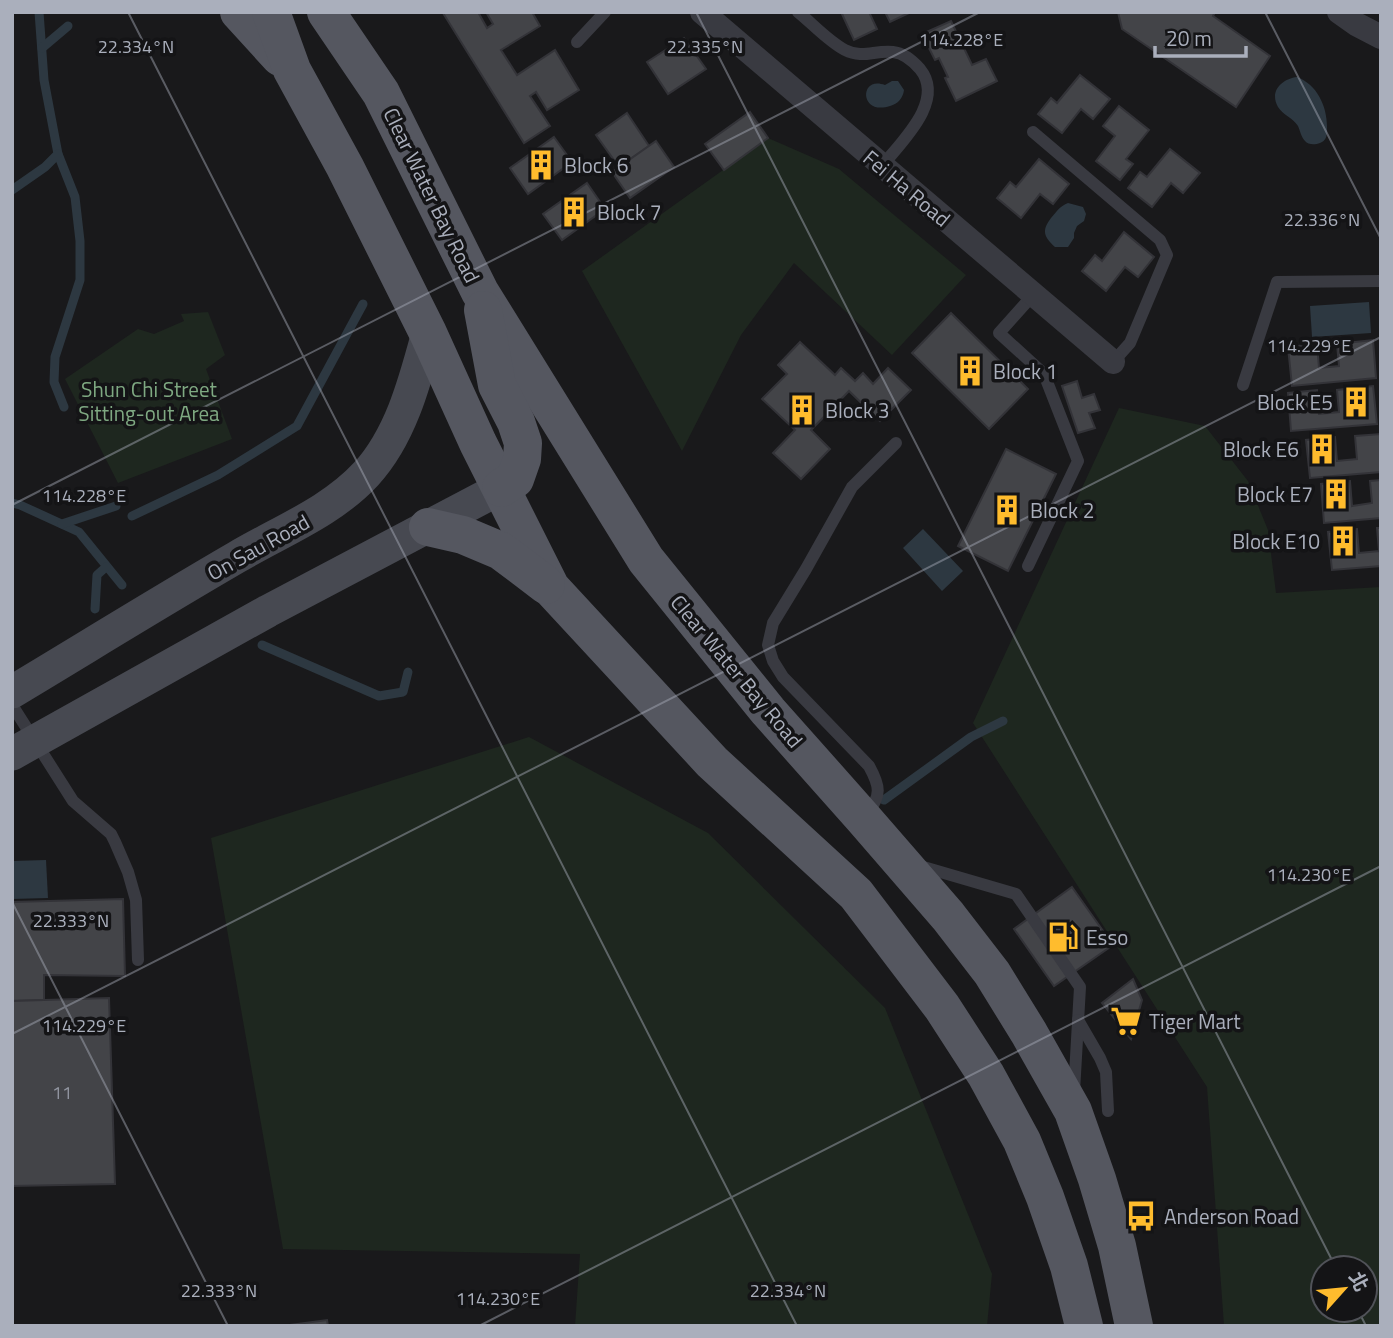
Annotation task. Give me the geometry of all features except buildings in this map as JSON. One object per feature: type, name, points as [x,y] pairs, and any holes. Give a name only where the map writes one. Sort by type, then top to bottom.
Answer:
[{"type":"main road","points":[[239,12],[292,70]]},
{"type":"main road","points":[[271,12],[292,70],[345,167],[551,588]]},
{"type":"main road","name":"Clear Water Bay Road","points":[[326,12],[381,93],[480,292],[646,560],[768,711],[948,916],[992,973],[1029,1032],[1091,1111],[1097,1180],[1117,1246],[1134,1326]]},
{"type":"main road","points":[[23,748],[268,611],[515,479],[522,459],[523,443],[516,422],[497,385],[480,292]]},
{"type":"main road","name":"On Sau Road","points":[[12,692],[239,556],[314,515],[348,492],[368,472],[388,444],[419,367],[428,333]]},
{"type":"main road","points":[[428,527],[463,535],[501,551],[551,588],[712,762],[856,894],[942,1007],[986,1075],[1023,1141],[1069,1266],[1084,1326]]},
{"type":"street","name":"Fei Ha Road","points":[[702,12],[1113,362]]},
{"type":"street","points":[[1339,12],[1381,37]]},
{"type":"lane","points":[[577,42],[605,12]]},
{"type":"lane","points":[[798,12],[844,49],[860,55],[894,52],[910,59],[922,71],[928,88],[927,105],[919,120],[882,166]]},
{"type":"lane","points":[[1033,132],[1160,240],[1167,255],[1130,344],[1113,362]]},
{"type":"lane","points":[[1243,385],[1277,282],[1381,281]]},
{"type":"lane","points":[[1028,566],[1078,461],[1044,374],[999,333],[1033,295]]},
{"type":"lane","points":[[863,818],[876,803],[878,783],[869,766],[783,677],[773,661],[768,645],[773,623],[852,487],[896,443]]},
{"type":"lane","points":[[12,705],[23,748],[60,782],[73,801],[111,834],[128,872],[136,900],[138,960]]},
{"type":"lane","points":[[900,860],[1016,894],[1080,987],[1078,1020],[1091,1111]]},
{"type":"lane","points":[[1078,1020],[1106,1072],[1091,1111]]},
{"type":"green space","points":[[768,138],[839,169],[966,275],[892,355],[794,263],[741,335],[682,451],[582,271]]},
{"type":"green space","name":"Shun Chi Street Sitting-out Area","points":[[208,312],[225,355],[206,369],[232,439],[118,483],[65,379],[138,329],[154,334],[184,321],[181,314]]},
{"type":"green space","points":[[1119,408],[1205,426],[1248,481],[1268,530],[1276,593],[1381,587],[1381,1326],[1224,1326],[1207,1087],[973,723]]},
{"type":"green space","points":[[529,737],[708,833],[885,1008],[992,1274],[987,1326],[575,1326],[580,1254],[283,1249],[211,838]]},
{"type":"shaded area","points":[[1297,77],[1316,91],[1326,114],[1326,138],[1318,144],[1306,142],[1302,138],[1298,126],[1280,110],[1276,101],[1278,87],[1286,80]]},
{"type":"shaded area","points":[[898,81],[904,90],[898,102],[880,108],[872,106],[866,96],[870,85],[885,85]]},
{"type":"shaded area","points":[[1068,203],[1083,207],[1086,214],[1084,221],[1077,226],[1068,247],[1055,247],[1046,236],[1046,226],[1059,209]]},
{"type":"shaded area","points":[[1369,302],[1371,333],[1312,337],[1310,306]]},
{"type":"shaded area","points":[[923,529],[963,571],[942,591],[903,548]]},
{"type":"shaded area","points":[[46,860],[48,898],[12,899],[12,861]]},
{"type":"waterway","points":[[39,12],[44,80],[58,154],[75,197],[80,241],[80,280],[55,357],[54,382],[64,407]]},
{"type":"waterway","points":[[42,48],[68,26]]},
{"type":"waterway","points":[[12,190],[45,167],[58,154]]},
{"type":"waterway","points":[[132,516],[218,475],[297,426],[363,304]]},
{"type":"waterway","points":[[12,503],[79,532],[122,585]]},
{"type":"waterway","points":[[62,524],[116,506]]},
{"type":"waterway","points":[[95,609],[97,575],[106,567]]},
{"type":"waterway","points":[[262,645],[379,696],[403,692],[408,672]]},
{"type":"waterway","points":[[884,800],[971,737],[1003,721]]},
{"type":"place","name":"Block 6","points":[[541,165]]},
{"type":"place","name":"Block 7","points":[[574,212]]},
{"type":"place","name":"Block 1","points":[[970,371]]},
{"type":"place","name":"Block E5","points":[[1356,402]]},
{"type":"place","name":"Block 3","points":[[802,410]]},
{"type":"place","name":"Block E6","points":[[1322,449]]},
{"type":"place","name":"Block E7","points":[[1336,494]]},
{"type":"place","name":"Block 2","points":[[1007,510]]},
{"type":"place","name":"Block E10","points":[[1343,541]]},
{"type":"place","name":"Esso","points":[[1063,937]]},
{"type":"place","name":"Tiger Mart","points":[[1126,1021]]},
{"type":"place","name":"Anderson Road","points":[[1141,1216]]}]
